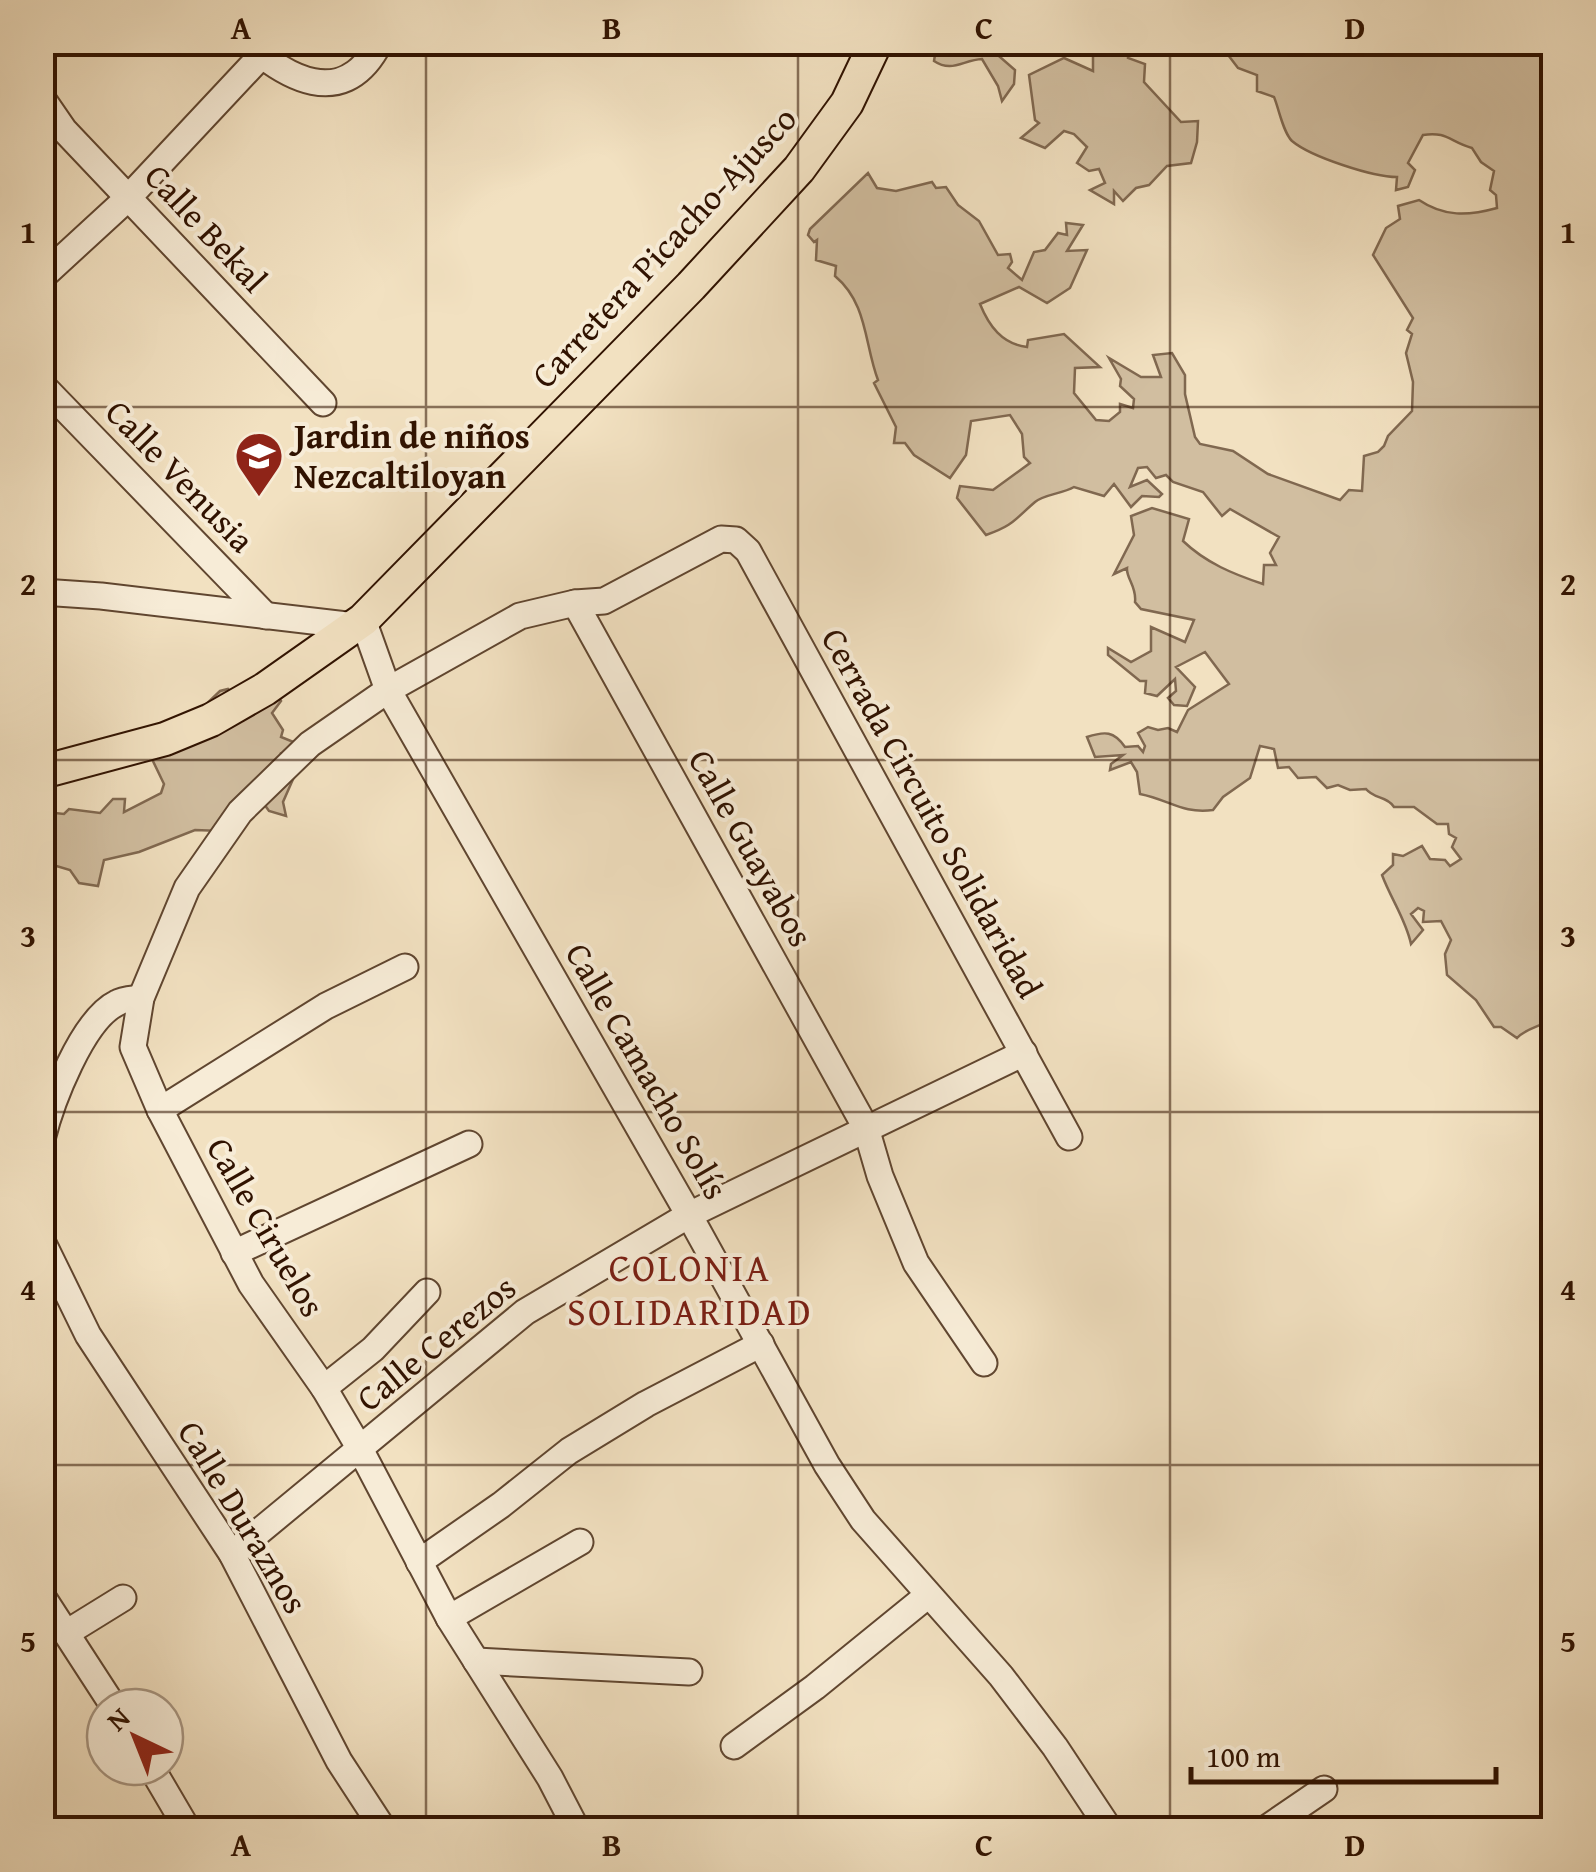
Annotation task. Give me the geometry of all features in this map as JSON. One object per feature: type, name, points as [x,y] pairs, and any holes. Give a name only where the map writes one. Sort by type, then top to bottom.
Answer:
[{"type":"main road","name":"Carretera Picacho-Ajusco","points":[[42,772],[165,740],[211,720],[265,690],[359,623],[691,286],[799,168],[846,103],[876,42]]},
{"type":"street","points":[[42,278],[128,198],[253,49],[293,77],[327,84],[366,68],[376,49],[374,42]]},
{"type":"street","name":"Calle Bekal","points":[[42,98],[64,130],[323,402]]},
{"type":"street","name":"Calle Venusia","points":[[42,385],[266,616]]},
{"type":"street","name":"Calle Ciruelos","points":[[578,1830],[448,1618],[324,1388],[250,1284],[133,1052],[140,998],[187,888],[240,812],[310,744],[388,690],[520,616],[575,603],[604,602],[721,540]]},
{"type":"street","name":"Cerrada Circuito Solidaridad","points":[[721,540],[736,540],[748,551],[1068,1137]]},
{"type":"street","points":[[42,592],[359,623]]},
{"type":"street","name":"Calle Guayabos","points":[[575,603],[866,1128],[880,1176],[916,1262],[984,1363]]},
{"type":"street","name":"Calle Camacho Solís","points":[[359,623],[388,690],[762,1344],[805,1428],[862,1520],[1001,1676],[1110,1830]]},
{"type":"street","points":[[160,1110],[326,1006],[405,967]]},
{"type":"street","points":[[42,1139],[61,1078],[99,1018],[117,1002],[140,998]]},
{"type":"street","name":"Calle Cerezos","points":[[232,1554],[525,1312],[689,1215],[1024,1053]]},
{"type":"street","points":[[234,1253],[469,1144]]},
{"type":"street","name":"Calle Duraznos","points":[[42,1241],[88,1336],[232,1554],[339,1761],[384,1830]]},
{"type":"street","points":[[324,1388],[374,1349],[426,1292]]},
{"type":"street","points":[[419,1562],[502,1506],[569,1452],[646,1404],[762,1344]]},
{"type":"street","points":[[448,1618],[580,1542]]},
{"type":"street","points":[[42,1596],[102,1687]]},
{"type":"street","points":[[734,1746],[928,1596]]},
{"type":"street","points":[[68,1632],[123,1598]]},
{"type":"street","points":[[476,1661],[689,1672]]},
{"type":"street","points":[[163,1787],[188,1830]]},
{"type":"street","points":[[1264,1830],[1324,1789]]},
{"type":"shaded area","points":[[937,43],[984,43],[1015,70],[1014,84],[1002,101],[982,59],[952,66],[940,64],[934,61]]},
{"type":"shaded area","points":[[1107,43],[1129,43],[1128,58],[1145,64],[1144,82],[1181,122],[1198,121],[1191,163],[1167,166],[1149,185],[1136,188],[1123,201],[1114,191],[1114,204],[1090,190],[1105,183],[1099,169],[1089,171],[1077,163],[1087,147],[1074,134],[1064,131],[1045,148],[1021,138],[1039,123],[1035,120],[1029,75],[1064,58],[1093,71],[1093,47],[1108,48]]},
{"type":"shaded area","points":[[1219,43],[1553,43],[1554,1018],[1517,1038],[1501,1027],[1494,1027],[1476,1000],[1447,975],[1445,954],[1451,940],[1441,921],[1423,922],[1424,911],[1418,908],[1411,914],[1423,930],[1411,944],[1382,875],[1393,865],[1393,854],[1403,856],[1422,846],[1430,859],[1445,860],[1450,866],[1461,859],[1452,847],[1456,838],[1449,834],[1448,824],[1437,824],[1414,807],[1394,807],[1366,789],[1350,790],[1338,785],[1327,788],[1316,777],[1298,778],[1289,767],[1278,768],[1274,749],[1260,746],[1250,778],[1223,797],[1213,810],[1202,811],[1140,794],[1137,772],[1131,762],[1110,770],[1111,764],[1123,755],[1095,757],[1087,737],[1109,734],[1125,747],[1138,746],[1143,752],[1145,746],[1138,733],[1148,727],[1177,732],[1188,710],[1229,684],[1205,652],[1176,667],[1195,687],[1187,706],[1174,705],[1168,698],[1176,691],[1175,679],[1157,696],[1145,693],[1146,681],[1140,681],[1108,655],[1108,648],[1131,662],[1151,651],[1151,627],[1185,642],[1194,620],[1141,609],[1135,602],[1127,568],[1114,574],[1134,535],[1131,516],[1152,508],[1189,519],[1183,541],[1192,549],[1220,567],[1263,584],[1264,565],[1276,565],[1270,553],[1279,537],[1230,509],[1222,516],[1203,492],[1173,482],[1166,475],[1156,478],[1147,467],[1138,468],[1130,487],[1147,480],[1162,494],[1159,497],[1142,496],[1131,507],[1114,484],[1104,496],[1074,487],[1039,499],[1008,525],[986,535],[957,498],[960,486],[993,490],[1030,463],[1024,457],[1022,434],[1010,415],[971,421],[966,455],[950,478],[914,455],[905,443],[894,443],[896,427],[874,383],[878,380],[859,311],[835,276],[836,266],[816,260],[817,240],[814,242],[808,235],[868,173],[877,188],[896,191],[932,182],[936,188],[946,187],[958,205],[979,221],[998,255],[1010,254],[1012,262],[1008,268],[1022,280],[1034,252],[1045,250],[1058,233],[1067,235],[1066,223],[1083,225],[1067,251],[1087,250],[1070,288],[1047,303],[1019,287],[980,304],[998,333],[1027,347],[1028,340],[1064,334],[1100,367],[1075,368],[1074,393],[1096,420],[1109,421],[1120,412],[1120,404],[1133,408],[1134,399],[1120,386],[1121,379],[1109,358],[1141,377],[1161,377],[1153,355],[1172,353],[1185,375],[1185,394],[1200,444],[1233,451],[1268,474],[1340,500],[1349,490],[1362,491],[1364,456],[1378,452],[1412,411],[1413,382],[1406,353],[1412,334],[1407,330],[1413,318],[1373,255],[1386,228],[1400,219],[1398,206],[1419,200],[1438,210],[1456,213],[1497,208],[1496,195],[1490,190],[1494,171],[1481,162],[1472,148],[1438,134],[1423,135],[1408,163],[1415,170],[1408,187],[1396,190],[1397,177],[1358,170],[1313,153],[1292,141],[1274,97],[1257,91],[1257,75],[1238,68]]},
{"type":"shaded area","points":[[271,685],[281,701],[272,713],[283,730],[281,737],[296,743],[284,756],[281,754],[280,782],[294,777],[283,802],[286,816],[269,811],[264,804],[222,831],[195,830],[139,852],[104,860],[98,886],[79,883],[70,870],[43,862],[46,812],[64,814],[69,809],[100,813],[113,799],[125,799],[124,812],[161,793],[164,784],[151,757],[220,691],[228,689],[235,696]]},
{"type":"place","name":"Jardin de niños Nezcaltiloyan","points":[[259,498]]},
{"type":"district","name":"COLONIA SOLIDARIDAD","points":[[690,1290]]}]
